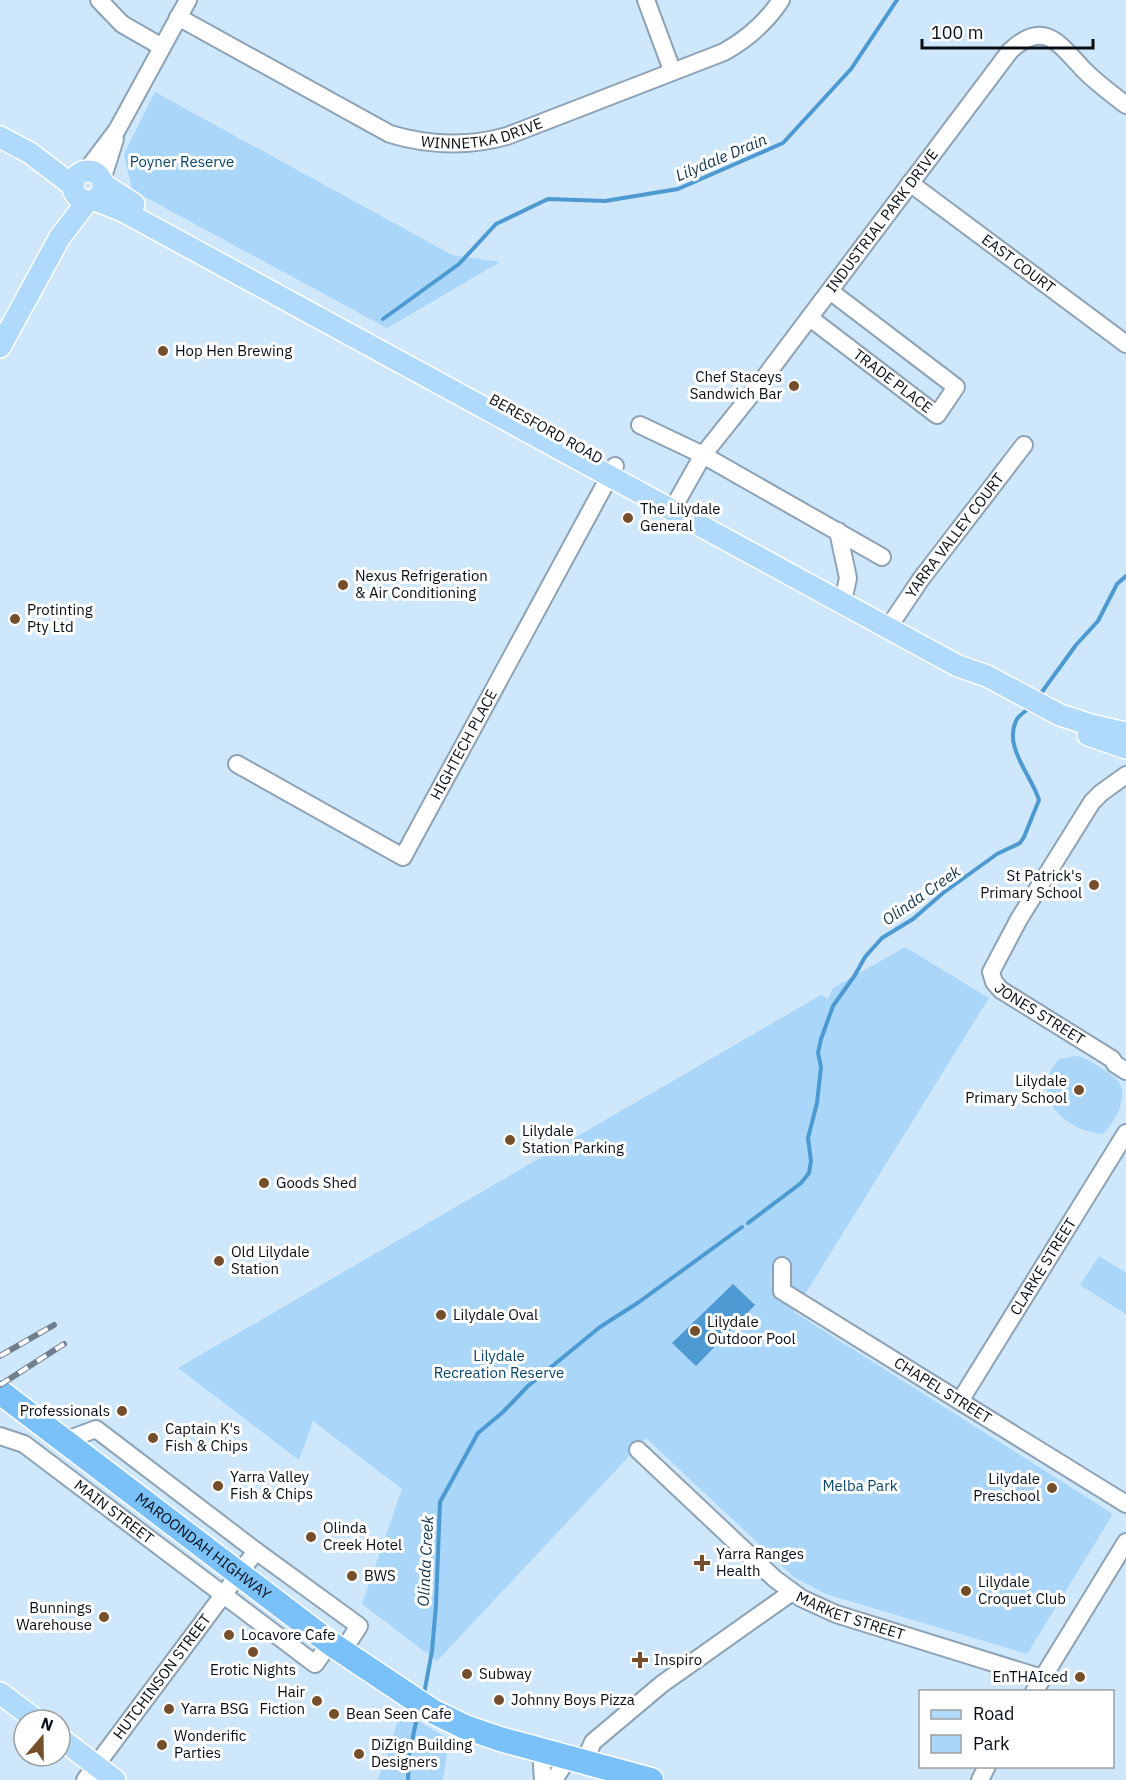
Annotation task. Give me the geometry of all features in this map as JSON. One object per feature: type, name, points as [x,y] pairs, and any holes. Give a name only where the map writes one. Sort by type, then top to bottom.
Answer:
[{"type":"highway","name":"MAROONDAH HIGHWAY","points":[[4,1400],[64,1441],[331,1644],[410,1697],[465,1727],[541,1750]]},
{"type":"highway","points":[[541,1750],[651,1780]]},
{"type":"main road","name":"BERESFORD ROAD","points":[[0,137],[88,185],[133,216],[612,471],[891,623],[958,666],[987,676],[1016,691],[1087,734],[1126,748]]},
{"type":"main road","points":[[0,347],[88,185]]},
{"type":"main road","name":"BERESFORD ROAD","points":[[1052,711],[1082,723],[1126,733]]},
{"type":"main road","points":[[0,1693],[20,1708]]},
{"type":"main road","points":[[72,1752],[91,1773],[115,1780]]},
{"type":"street","points":[[99,0],[122,24],[162,47]]},
{"type":"street","points":[[88,185],[188,0]]},
{"type":"street","points":[[646,0],[672,70]]},
{"type":"street","name":"WINNETKA DRIVE","points":[[178,17],[390,134],[430,144],[484,142],[507,136],[723,51],[738,44],[763,23],[781,0]]},
{"type":"street","name":"INDUSTRIAL PARK DRIVE","points":[[674,505],[703,455],[810,318],[1010,51],[1022,40],[1038,37],[1050,38],[1062,45],[1095,81],[1126,105]]},
{"type":"street","name":"EAST COURT","points":[[910,183],[1126,344]]},
{"type":"street","name":"TRADE PLACE","points":[[810,318],[937,415],[956,387],[830,291]]},
{"type":"street","points":[[640,424],[703,455],[882,557]]},
{"type":"street","name":"YARRA VALLEY COURT","points":[[891,623],[921,579],[1023,445]]},
{"type":"street","name":"HIGHTECH PLACE","points":[[237,764],[403,857],[612,471]]},
{"type":"street","points":[[838,531],[848,578],[843,597]]},
{"type":"street","name":"JONES STREET","points":[[1126,775],[1095,799],[1050,868],[992,969],[992,979],[1001,990],[1119,1059],[1115,1064],[1126,1071]]},
{"type":"street","name":"CLARKE STREET","points":[[960,1401],[1126,1133]]},
{"type":"street","name":"CHAPEL STREET","points":[[782,1266],[782,1291],[1126,1504]]},
{"type":"street","points":[[64,1441],[96,1429],[359,1626],[331,1644]]},
{"type":"street","name":"MAIN STREET","points":[[0,1436],[24,1444],[315,1664],[331,1644]]},
{"type":"street","name":"MARKET STREET","points":[[638,1450],[775,1579],[792,1592],[836,1614],[1038,1685]]},
{"type":"street","points":[[1038,1685],[1126,1542]]},
{"type":"street","name":"HUTCHINSON STREET","points":[[91,1773],[256,1551]]},
{"type":"street","points":[[554,1780],[593,1742],[662,1684],[792,1592]]},
{"type":"street","points":[[541,1750],[543,1780]]},
{"type":"green space","name":"Poyner Reserve","points":[[155,92],[452,255],[500,262],[387,328],[132,190],[124,154]]},
{"type":"green space","name":"Lilydale Recreation Reserve","points":[[905,947],[989,998],[794,1312],[1113,1514],[1027,1654],[826,1594],[794,1577],[646,1438],[437,1661],[362,1604],[402,1489],[313,1421],[299,1460],[178,1368],[821,995],[828,999],[833,988]]},
{"type":"green space","name":"Lilydale Primary School","points":[[1076,1056],[1089,1060],[1108,1073],[1118,1081],[1122,1090],[1119,1111],[1103,1134],[1076,1126],[1064,1118],[1049,1098],[1047,1085],[1050,1072],[1059,1059]]},
{"type":"green space","points":[[1099,1256],[1126,1273],[1126,1314],[1080,1285]]},
{"type":"green space","points":[[401,1711],[449,1739],[443,1780],[378,1780]]},
{"type":"shaded area","points":[[733,1284],[755,1305],[696,1366],[672,1343]]},
{"type":"waterway","name":"Lilydale Drain","points":[[383,319],[459,264],[496,224],[548,199],[605,201],[678,189],[783,143],[851,69],[897,0]]},
{"type":"waterway","name":"Olinda Creek","points":[[1039,696],[1076,645],[1098,621],[1117,584],[1126,576]]},
{"type":"waterway","name":"Olinda Creek","points":[[748,1223],[801,1183],[809,1173],[811,1161],[808,1138],[817,1103],[821,1067],[818,1053],[821,1039],[833,1006],[865,957],[882,938],[913,919],[943,893],[997,854],[1020,843],[1024,837],[1039,800],[1020,761],[1013,740],[1013,729],[1018,717],[1031,706]]},
{"type":"waterway","name":"Olinda Creek","points":[[424,1694],[432,1651],[436,1605],[440,1502],[478,1433],[503,1412],[528,1386],[600,1327],[639,1302],[742,1227]]},
{"type":"waterway","name":"Olinda Creek","points":[[408,1780],[409,1755],[418,1713]]},
{"type":"railway","points":[[0,1356],[54,1325]]},
{"type":"railway","points":[[0,1385],[64,1344]]},
{"type":"place","name":"Hop Hen Brewing","points":[[163,351]]},
{"type":"place","name":"Chef Staceys Sandwich Bar","points":[[794,386]]},
{"type":"place","name":"The Lilydale General","points":[[628,518]]},
{"type":"place","name":"Nexus Refrigeration & Air Conditioning","points":[[343,585]]},
{"type":"place","name":"Protinting Pty Ltd","points":[[15,619]]},
{"type":"place","name":"St Patrick's Primary School","points":[[1094,885]]},
{"type":"place","name":"Lilydale Primary School","points":[[1079,1090]]},
{"type":"place","name":"Lilydale Station Parking","points":[[510,1140]]},
{"type":"place","name":"Goods Shed","points":[[264,1183]]},
{"type":"place","name":"Old Lilydale Station","points":[[219,1261]]},
{"type":"place","name":"Lilydale Oval","points":[[441,1315]]},
{"type":"place","name":"Lilydale Outdoor Pool","points":[[695,1331]]},
{"type":"place","name":"Professionals","points":[[122,1411]]},
{"type":"place","name":"Captain K's Fish & Chips","points":[[153,1438]]},
{"type":"place","name":"Yarra Valley Fish & Chips","points":[[218,1486]]},
{"type":"place","name":"Lilydale Preschool","points":[[1052,1488]]},
{"type":"place","name":"Olinda Creek Hotel","points":[[311,1537]]},
{"type":"place","name":"Yarra Ranges Health","points":[[702,1563]]},
{"type":"place","name":"BWS","points":[[352,1576]]},
{"type":"place","name":"Lilydale Croquet Club","points":[[966,1591]]},
{"type":"place","name":"Bunnings Warehouse","points":[[104,1617]]},
{"type":"place","name":"Locavore Cafe","points":[[229,1635]]},
{"type":"place","name":"Erotic Nights","points":[[253,1652]]},
{"type":"place","name":"Inspiro","points":[[640,1660]]},
{"type":"place","name":"Subway","points":[[467,1674]]},
{"type":"place","name":"EnTHAIced","points":[[1080,1677]]},
{"type":"place","name":"Johnny Boys Pizza","points":[[499,1700]]},
{"type":"place","name":"Hair Fiction","points":[[317,1701]]},
{"type":"place","name":"Yarra BSG","points":[[169,1709]]},
{"type":"place","name":"Bean Seen Cafe","points":[[334,1714]]},
{"type":"place","name":"Wonderific Parties","points":[[162,1745]]},
{"type":"place","name":"DiZign Building Designers","points":[[359,1754]]},
{"type":"park label","name":"Melba Park","points":[[860,1486]]}]
